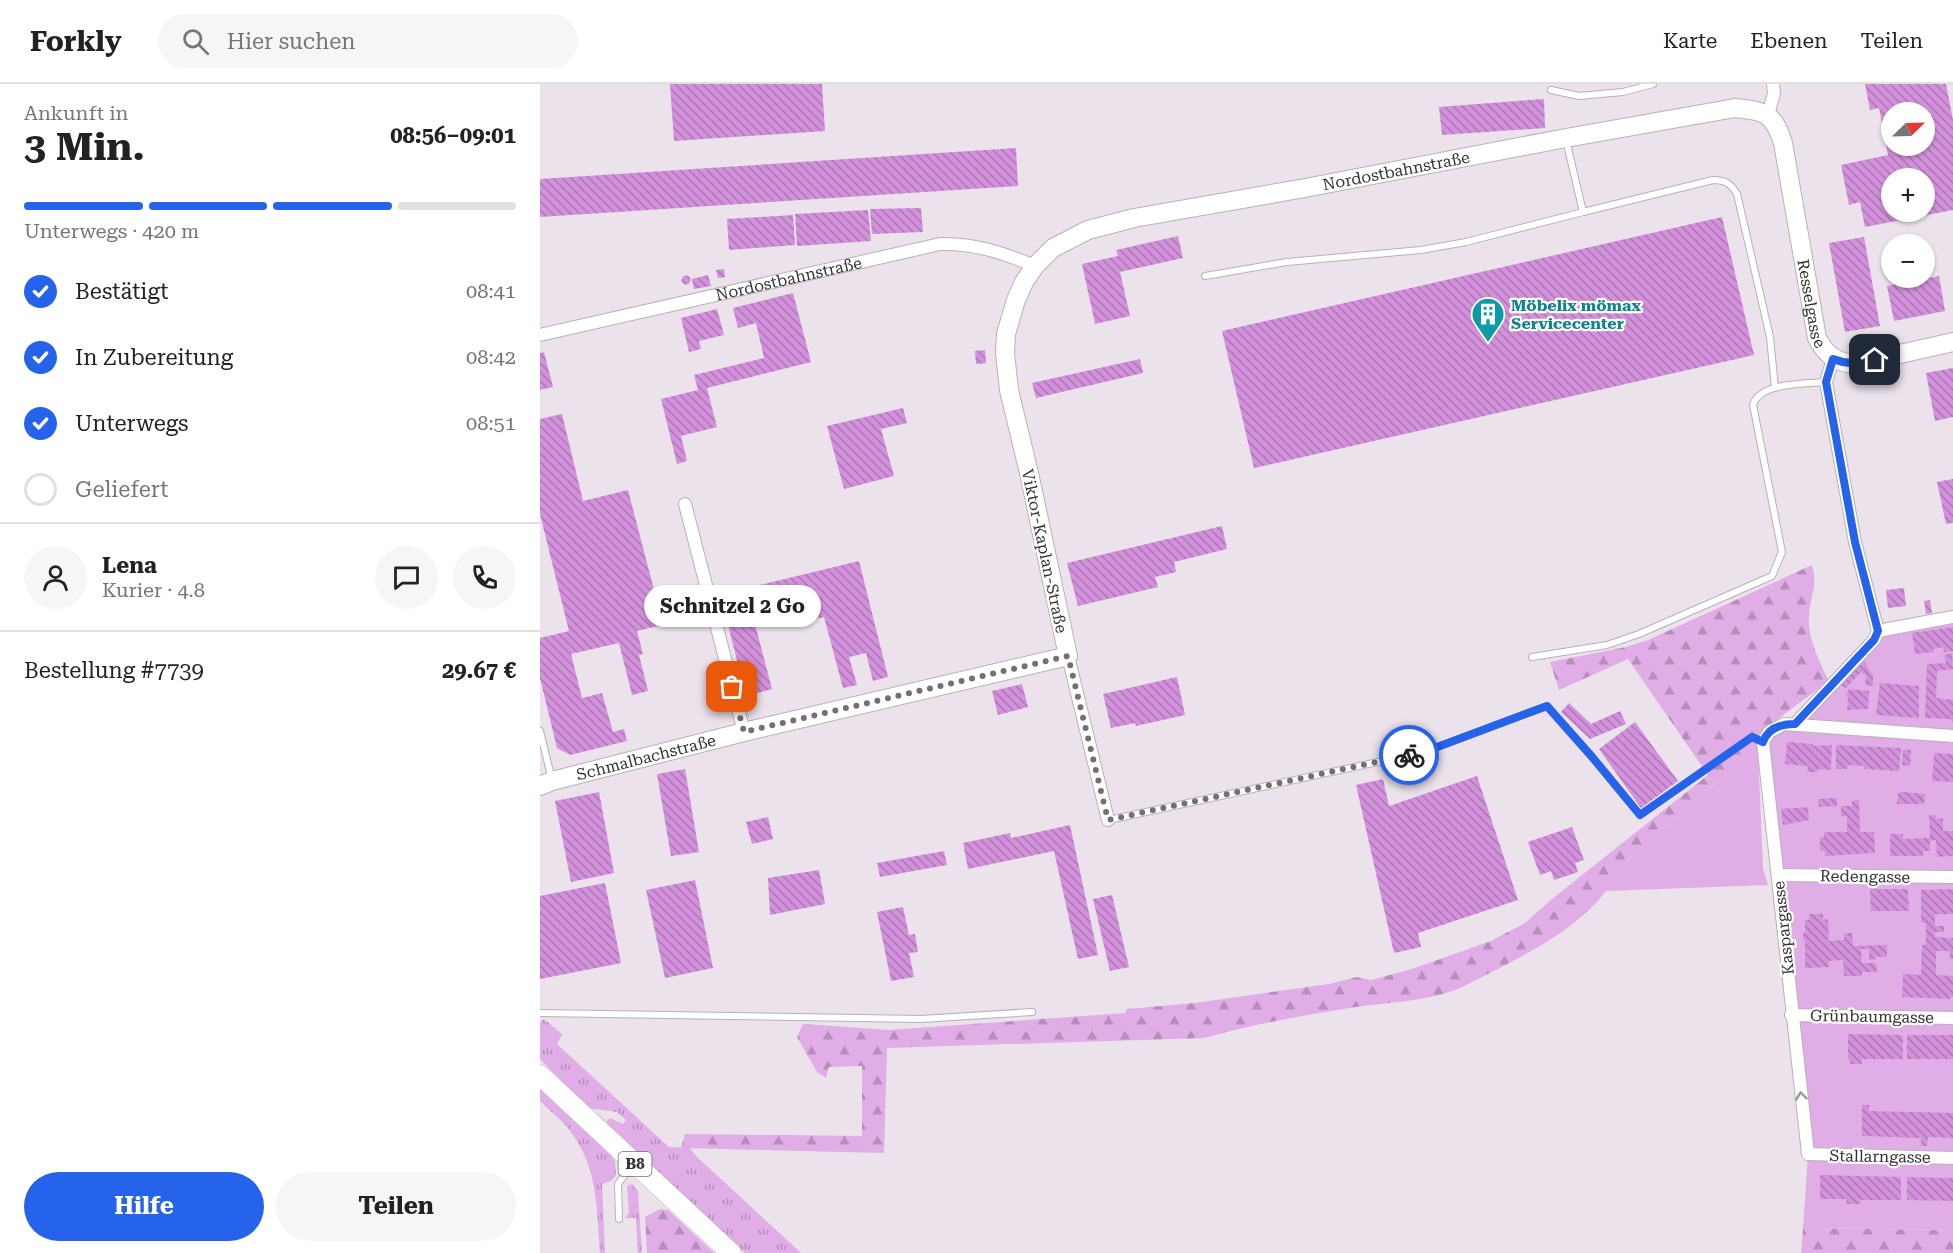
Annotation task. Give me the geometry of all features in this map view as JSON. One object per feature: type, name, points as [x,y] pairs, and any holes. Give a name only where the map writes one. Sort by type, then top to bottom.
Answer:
[{"type":"main road","name":"B8","points":[[540,1075],[731,1253]]},
{"type":"street","points":[[1768,115],[1774,93],[1773,84]]},
{"type":"street","name":"Nordostbahnstraße","points":[[1024,282],[1035,266],[1053,248],[1072,237],[1106,225],[1735,108],[1768,115]]},
{"type":"street","name":"Resselgasse","points":[[1768,115],[1779,127],[1783,143],[1817,338],[1823,350],[1833,359],[1826,382],[1855,542],[1878,631]]},
{"type":"street","name":"Nordostbahnstraße","points":[[540,335],[940,244],[957,243],[992,249],[1035,266]]},
{"type":"street","name":"Viktor-Kaplan-Straße","points":[[1024,282],[1006,334],[1006,373],[1068,656],[1108,820]]},
{"type":"street","points":[[1833,359],[1856,364],[1953,342]]},
{"type":"street","points":[[685,504],[744,732]]},
{"type":"street","points":[[1795,724],[1874,640],[1878,631],[1953,617]]},
{"type":"street","name":"Schmalbachstraße","points":[[546,784],[744,732],[1068,656]]},
{"type":"street","points":[[1763,742],[1765,736],[1777,726],[1784,724],[1953,736]]},
{"type":"street","name":"Kaspargasse","points":[[1763,742],[1808,1155]]},
{"type":"street","name":"Redengasse","points":[[1778,876],[1953,877]]},
{"type":"street","name":"Grünbaumgasse","points":[[1791,1015],[1953,1018]]},
{"type":"street","name":"Stallarngasse","points":[[1808,1155],[1953,1158]]},
{"type":"lane","points":[[1551,90],[1579,96],[1623,92],[1653,84]]},
{"type":"lane","points":[[1566,138],[1583,212]]},
{"type":"lane","points":[[1205,276],[1287,262],[1421,250],[1466,242],[1713,180],[1723,180],[1731,185],[1737,194],[1768,325],[1775,388]]},
{"type":"lane","points":[[1532,657],[1607,645],[1639,634],[1772,576],[1782,552],[1753,405],[1758,394],[1775,388],[1826,382]]},
{"type":"lane","points":[[1108,820],[1424,752],[1547,706],[1640,815],[1752,737],[1763,742]]},
{"type":"lane","points":[[540,731],[546,784]]},
{"type":"lane","points":[[540,1013],[921,1019],[1032,1012]]},
{"type":"lane","points":[[619,1219],[618,1184],[634,1163]]},
{"type":"green space","points":[[1812,565],[1814,585],[1809,617],[1810,633],[1829,681],[1763,730],[1757,738],[1758,751],[1692,801],[1602,884],[1606,891],[1583,915],[1557,935],[1500,968],[1455,990],[1431,997],[1299,1017],[1204,1038],[887,1048],[884,1153],[681,1148],[685,1134],[862,1136],[862,1066],[829,1067],[826,1078],[817,1072],[797,1037],[803,1024],[889,1030],[1125,1013],[1127,1009],[1195,1003],[1329,984],[1357,977],[1371,980],[1412,969],[1491,941],[1525,923],[1708,775],[1628,659],[1559,690],[1550,662],[1626,647],[1648,640]]},
{"type":"green space","points":[[1953,617],[1953,1230],[1803,1228],[1808,1154],[1765,737],[1795,724],[1878,631]]},
{"type":"green space","points":[[1758,751],[1763,869],[1768,885],[1606,891],[1601,885],[1692,801]]},
{"type":"green space","points":[[544,1019],[562,1034],[557,1044],[669,1147],[690,1148],[801,1253],[745,1253],[606,1122],[610,1118],[623,1124],[626,1120],[617,1112],[589,1108],[540,1059],[540,1022]]},
{"type":"green space","points":[[540,1089],[615,1161],[616,1175],[611,1181],[602,1184],[605,1253],[600,1253],[595,1192],[587,1162],[570,1130],[540,1101]]},
{"type":"green space","points":[[632,1184],[638,1191],[642,1253],[638,1253],[636,1218],[625,1218],[629,1213],[627,1186]]},
{"type":"green space","points":[[660,1209],[668,1210],[714,1253],[647,1253],[645,1217]]},
{"type":"green space","points":[[1803,1228],[1953,1230],[1953,1253],[1801,1253]]},
{"type":"building","points":[[670,84],[822,84],[825,131],[674,141]]},
{"type":"building","points":[[1865,84],[1946,84],[1953,120],[1953,210],[1935,213],[1935,168],[1881,168],[1881,222],[1891,222],[1865,227],[1860,202],[1849,205],[1841,165],[1883,156],[1935,156],[1935,102],[1881,102],[1881,118],[1879,108],[1870,110]]},
{"type":"building","points":[[1544,99],[1545,128],[1442,135],[1439,107]]},
{"type":"building","points":[[1016,148],[1018,186],[540,217],[540,179]]},
{"type":"building","points":[[921,208],[923,232],[872,234],[870,209]]},
{"type":"building","points":[[868,210],[871,241],[797,246],[795,214]]},
{"type":"building","points":[[793,215],[795,245],[729,250],[727,219]]},
{"type":"building","name":"Möbelix mömax Servicecenter","points":[[1722,217],[1754,355],[1254,468],[1222,331]]},
{"type":"building","points":[[1178,236],[1183,258],[1120,272],[1130,316],[1095,324],[1082,264],[1118,256],[1116,250]]},
{"type":"building","points":[[1864,237],[1880,326],[1845,332],[1829,243]]},
{"type":"building","points":[[724,269],[725,277],[718,278],[716,270]]},
{"type":"building","points":[[708,275],[711,286],[694,289],[692,279]]},
{"type":"building","points":[[686,276],[690,280],[686,284],[682,280]]},
{"type":"building","points":[[1939,276],[1945,311],[1894,321],[1887,288],[1935,288],[1935,277]]},
{"type":"building","points":[[793,293],[811,362],[707,388],[717,427],[681,436],[687,461],[677,464],[661,399],[698,390],[694,375],[764,358],[756,323],[738,328],[733,308]]},
{"type":"building","points":[[717,309],[724,335],[699,341],[701,349],[689,352],[681,318]]},
{"type":"building","points":[[985,350],[986,363],[976,364],[975,351]]},
{"type":"building","points":[[544,352],[553,387],[540,390],[540,353]]},
{"type":"building","points":[[1140,359],[1143,373],[1036,398],[1032,383]]},
{"type":"building","points":[[1953,368],[1953,417],[1935,421],[1926,373]]},
{"type":"building","points":[[903,408],[907,423],[881,429],[894,476],[844,489],[827,426]]},
{"type":"building","points":[[562,414],[583,501],[628,490],[659,609],[671,606],[675,622],[637,631],[643,654],[639,655],[648,691],[632,695],[619,643],[571,654],[582,698],[602,693],[613,732],[624,729],[627,741],[570,755],[557,748],[540,678],[540,638],[569,631],[540,514],[540,419]]},
{"type":"building","points":[[1953,479],[1953,523],[1946,524],[1937,482]]},
{"type":"building","points":[[1222,526],[1227,549],[1174,562],[1176,572],[1155,577],[1158,587],[1078,606],[1067,563]]},
{"type":"building","points":[[859,561],[888,677],[873,681],[866,653],[849,657],[857,685],[843,688],[824,617],[787,626],[784,616],[755,624],[772,689],[746,696],[722,601],[732,598],[731,592]]},
{"type":"building","points":[[1904,588],[1906,606],[1888,608],[1886,590]]},
{"type":"building","points":[[1930,600],[1932,613],[1926,614],[1924,601]]},
{"type":"building","points":[[1953,627],[1953,651],[1944,652],[1943,647],[1933,649],[1934,652],[1915,654],[1912,633]]},
{"type":"building","points":[[1952,653],[1953,669],[1937,671],[1936,698],[1953,700],[1953,722],[1950,719],[1925,718],[1927,664],[1946,663],[1944,655]]},
{"type":"building","points":[[1864,661],[1873,676],[1873,686],[1865,685],[1866,676],[1861,672],[1846,688],[1841,685]]},
{"type":"building","points":[[1177,677],[1185,715],[1136,726],[1135,723],[1111,728],[1103,694]]},
{"type":"building","points":[[1880,683],[1919,686],[1919,718],[1876,715]]},
{"type":"building","points":[[1022,684],[1028,707],[998,715],[992,691]]},
{"type":"building","points":[[1849,689],[1869,691],[1868,709],[1847,710],[1848,697],[1846,696]]},
{"type":"building","points":[[1569,703],[1591,724],[1620,711],[1626,724],[1590,739],[1561,712]]},
{"type":"building","points":[[1635,722],[1678,781],[1641,808],[1599,749]]},
{"type":"building","points":[[1787,742],[1813,744],[1813,746],[1832,745],[1831,770],[1818,769],[1817,772],[1807,772],[1808,766],[1785,764]]},
{"type":"building","points":[[1836,745],[1901,748],[1899,771],[1864,769],[1864,766],[1848,765],[1847,769],[1836,769]]},
{"type":"building","points":[[1903,750],[1911,750],[1910,766],[1902,765]]},
{"type":"building","points":[[1934,753],[1953,754],[1953,782],[1932,781]]},
{"type":"building","points":[[685,769],[699,852],[671,856],[657,774]]},
{"type":"building","points":[[1477,776],[1518,900],[1418,933],[1421,947],[1394,953],[1356,785],[1383,779],[1389,806]]},
{"type":"building","points":[[599,792],[614,873],[571,882],[555,801]]},
{"type":"building","points":[[1898,793],[1925,794],[1924,804],[1897,804]]},
{"type":"building","points":[[1837,798],[1837,806],[1819,807],[1818,799]]},
{"type":"building","points":[[1859,800],[1860,832],[1874,832],[1875,853],[1825,856],[1825,851],[1820,851],[1820,837],[1824,837],[1824,832],[1847,832],[1847,816],[1841,816],[1841,806],[1852,806],[1852,801]]},
{"type":"building","points":[[1808,807],[1809,820],[1783,825],[1781,809]]},
{"type":"building","points":[[1929,815],[1936,815],[1936,819],[1943,818],[1943,831],[1953,831],[1953,856],[1937,857],[1936,840],[1930,841],[1930,851],[1923,851],[1923,856],[1890,856],[1890,834],[1903,834],[1903,839],[1930,838]]},
{"type":"building","points":[[768,817],[773,839],[752,844],[746,822]]},
{"type":"building","points":[[1070,825],[1098,955],[1078,959],[1054,851],[968,869],[963,843],[1010,833],[1011,838]]},
{"type":"building","points":[[1572,827],[1584,860],[1575,863],[1578,872],[1554,880],[1551,871],[1540,875],[1528,842]]},
{"type":"building","points":[[944,851],[947,865],[880,877],[877,863]]},
{"type":"building","points":[[819,870],[825,904],[770,915],[768,878]]},
{"type":"building","points":[[695,880],[713,968],[665,978],[646,890]]},
{"type":"building","points":[[605,883],[621,963],[540,979],[540,896]]},
{"type":"building","points":[[1870,889],[1908,889],[1909,911],[1871,911]]},
{"type":"building","points":[[1953,889],[1953,914],[1935,914],[1935,926],[1944,926],[1944,932],[1935,932],[1935,937],[1953,938],[1953,959],[1950,959],[1950,951],[1936,951],[1936,975],[1953,976],[1953,997],[1950,999],[1902,997],[1903,974],[1921,975],[1922,945],[1926,945],[1926,923],[1921,922],[1921,890]]},
{"type":"building","points":[[1112,895],[1129,967],[1110,971],[1093,899]]},
{"type":"building","points":[[903,907],[909,935],[915,934],[918,952],[909,953],[914,977],[891,981],[877,912]]},
{"type":"building","points":[[1809,914],[1823,914],[1823,920],[1828,919],[1829,939],[1827,941],[1844,940],[1844,933],[1852,933],[1853,946],[1887,945],[1887,957],[1876,957],[1876,959],[1869,960],[1869,949],[1861,949],[1862,963],[1876,963],[1877,972],[1862,972],[1862,976],[1844,976],[1843,960],[1828,961],[1829,967],[1805,968],[1803,933],[1805,933],[1805,920],[1809,920]]},
{"type":"building","points":[[1848,1034],[1903,1035],[1903,1059],[1862,1059],[1862,1064],[1850,1064]]},
{"type":"building","points":[[1907,1035],[1953,1035],[1953,1059],[1907,1059]]},
{"type":"building","points":[[1862,1105],[1869,1105],[1869,1111],[1953,1113],[1953,1138],[1928,1137],[1927,1146],[1921,1146],[1921,1138],[1862,1136]]},
{"type":"building","points":[[1820,1175],[1901,1177],[1901,1200],[1860,1200],[1860,1204],[1847,1204],[1846,1199],[1820,1199]]},
{"type":"building","points":[[1907,1177],[1953,1178],[1953,1201],[1907,1200]]},
{"type":"way so far","points":[[732,687],[744,732],[1068,656],[1108,820],[1409,755]]},
{"type":"place","name":"Möbelix mömax Servicecenter","points":[[1488,343]]},
{"type":"place","name":"Schnitzel 2 Go","points":[[732,687]]},
{"type":"route","points":[[1409,755],[1424,752],[1547,706],[1640,815],[1752,737],[1763,742],[1765,736],[1777,726],[1795,724],[1874,640],[1878,631],[1855,542],[1826,382],[1833,359],[1856,364],[1875,360]]}]
